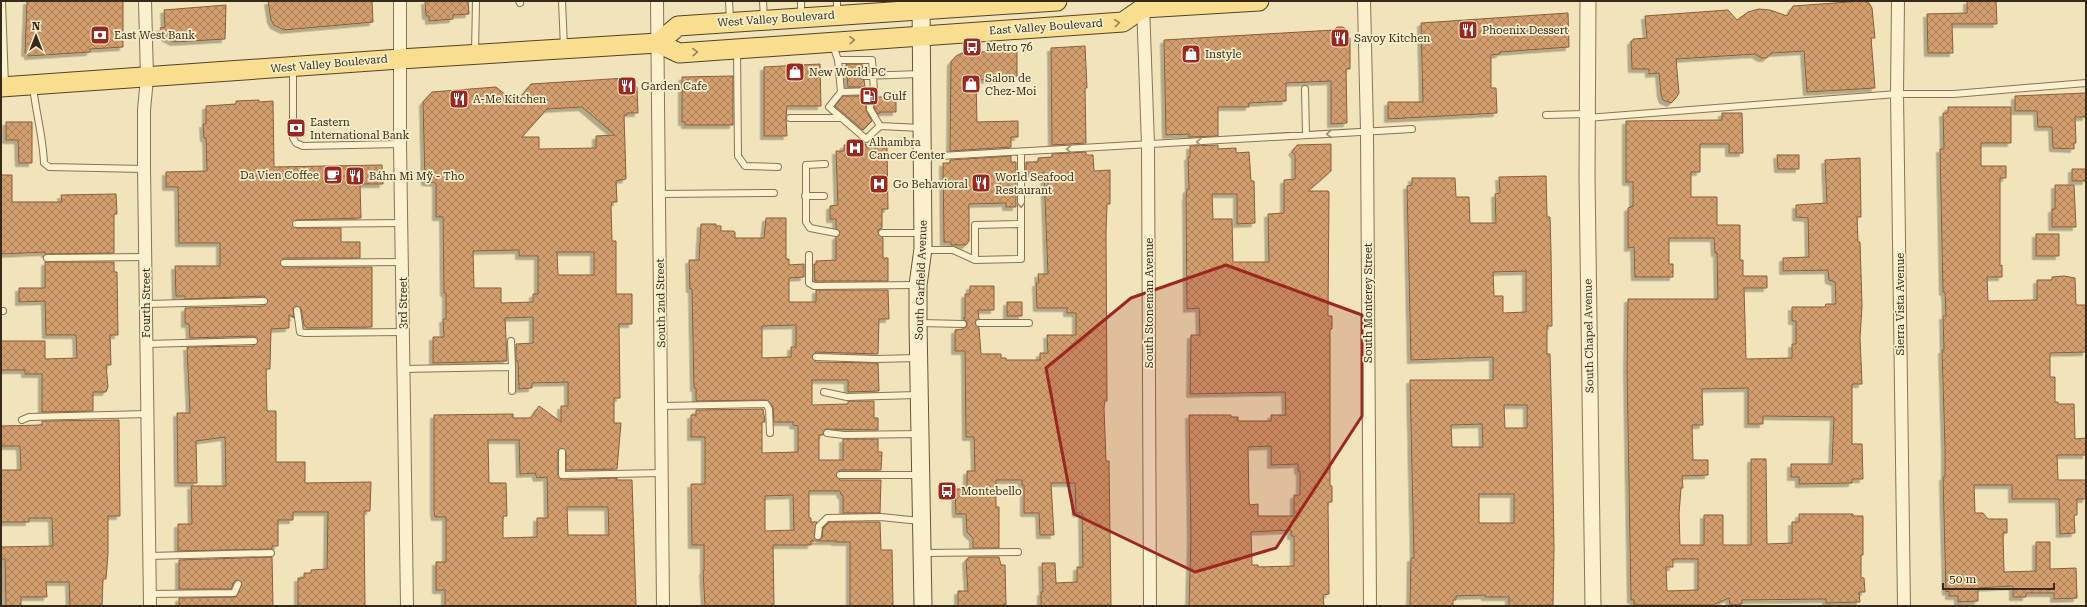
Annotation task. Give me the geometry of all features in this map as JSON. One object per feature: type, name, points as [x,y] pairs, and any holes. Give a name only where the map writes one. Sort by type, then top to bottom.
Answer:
[{"type":"main road","name":"West Valley Boulevard","points":[[658,43],[678,26],[764,20],[801,9],[837,8],[900,11],[921,6],[942,9],[1057,1]]},
{"type":"main road","points":[[1140,3],[1259,1]]},
{"type":"main road","name":"East Valley Boulevard","points":[[921,36],[1123,22],[1140,3]]},
{"type":"main road","name":"South Garfield Avenue","points":[[921,6],[923,241],[918,285],[918,322],[923,606]]},
{"type":"main road","name":"West Valley Boulevard","points":[[3,87],[400,59],[658,43],[679,53],[921,36]]},
{"type":"street","name":"Fourth Street","points":[[145,1],[147,78],[144,110],[144,168],[150,600]]},
{"type":"street","name":"3rd Street","points":[[400,1],[400,144],[403,223],[403,369],[407,606]]},
{"type":"street","name":"South 2nd Street","points":[[658,1],[663,606]]},
{"type":"street","name":"South Monterey Street","points":[[1364,1],[1367,131],[1370,606]]},
{"type":"street","name":"South Chapel Avenue","points":[[1588,1],[1587,116],[1593,606]]},
{"type":"street","name":"Sierra Vista Avenue","points":[[1898,1],[1897,94],[1904,606]]},
{"type":"street","name":"South Stoneman Avenue","points":[[1140,3],[1148,145],[1150,606]]},
{"type":"lane","points":[[2,1],[3,87]]},
{"type":"lane","points":[[475,55],[476,1]]},
{"type":"lane","points":[[562,1],[564,49]]},
{"type":"lane","points":[[729,1],[730,22]]},
{"type":"lane","points":[[763,1],[764,20]]},
{"type":"lane","points":[[832,42],[838,60],[841,92],[829,107],[866,139],[880,126],[922,128]]},
{"type":"lane","points":[[737,49],[738,156],[745,166],[778,167]]},
{"type":"lane","points":[[838,60],[872,60],[874,75],[874,91],[841,92]]},
{"type":"lane","points":[[292,67],[293,138],[296,143],[303,146],[400,144]]},
{"type":"lane","points":[[863,76],[922,74]]},
{"type":"lane","points":[[840,76],[848,76]]},
{"type":"lane","points":[[1546,115],[1587,116],[1897,94],[1954,94],[2086,82]]},
{"type":"lane","points":[[32,85],[36,117],[43,145],[44,163],[48,167],[144,168]]},
{"type":"lane","points":[[1305,89],[1306,135]]},
{"type":"lane","points":[[869,92],[870,109],[880,126]]},
{"type":"lane","points":[[790,118],[842,118]]},
{"type":"lane","points":[[922,158],[1412,129]]},
{"type":"lane","points":[[882,233],[923,241],[953,250],[975,260],[1021,259],[1021,152]]},
{"type":"lane","points":[[825,164],[806,165],[806,222],[810,228],[836,233]]},
{"type":"lane","points":[[660,194],[774,193]]},
{"type":"lane","points":[[805,196],[824,196]]},
{"type":"lane","points":[[296,224],[403,223]]},
{"type":"lane","points":[[975,260],[975,225],[1021,224]]},
{"type":"lane","points":[[809,255],[809,283],[814,286],[918,285]]},
{"type":"lane","points":[[48,258],[146,257]]},
{"type":"lane","points":[[284,262],[403,262]]},
{"type":"lane","points":[[146,304],[264,301]]},
{"type":"lane","points":[[297,310],[298,327],[300,332],[403,332]]},
{"type":"lane","points":[[918,322],[963,324]]},
{"type":"lane","points":[[979,323],[1029,323]]},
{"type":"lane","points":[[147,344],[254,341]]},
{"type":"lane","points":[[511,341],[512,391]]},
{"type":"lane","points":[[816,357],[876,359],[919,358]]},
{"type":"lane","points":[[403,369],[512,367]]},
{"type":"lane","points":[[824,392],[847,397],[919,395]]},
{"type":"lane","points":[[662,406],[766,404],[769,409],[770,432]]},
{"type":"lane","points":[[22,420],[29,417],[148,414]]},
{"type":"lane","points":[[827,432],[844,435],[921,434]]},
{"type":"lane","points":[[562,452],[562,475],[662,473]]},
{"type":"lane","points":[[840,475],[920,475]]},
{"type":"lane","points":[[818,536],[819,526],[827,518],[881,517],[922,521]]},
{"type":"lane","points":[[921,553],[1018,552]]},
{"type":"lane","points":[[149,556],[271,553]]},
{"type":"lane","points":[[150,600],[234,593],[238,584]]},
{"type":"highlighted area","points":[[1226,265],[1362,315],[1362,416],[1276,548],[1195,572],[1074,514],[1046,368],[1131,298]]},
{"type":"building","points":[[27,1],[123,1],[123,47],[90,49],[90,52],[28,56],[28,53],[25,53]]},
{"type":"building","points":[[268,1],[372,1],[373,22],[284,30],[274,25],[271,20]]},
{"type":"building","points":[[425,1],[468,1],[469,14],[453,15],[453,19],[429,21],[429,16],[426,16]]},
{"type":"building","points":[[1862,1],[1869,3],[1872,8],[1875,38],[1871,38],[1875,88],[1807,92],[1804,51],[1772,53],[1766,58],[1761,58],[1755,54],[1676,59],[1679,93],[1671,103],[1663,100],[1659,73],[1649,74],[1649,69],[1632,69],[1631,41],[1633,41],[1633,39],[1647,38],[1645,16],[1728,10],[1737,20],[1748,12],[1759,9],[1770,10],[1787,16],[1793,6]]},
{"type":"building","points":[[1967,1],[1996,1],[1997,24],[1952,24],[1953,53],[1928,53],[1927,14],[1967,13]]},
{"type":"building","points":[[226,5],[225,39],[174,42],[166,38],[160,28],[165,27],[164,10]]},
{"type":"building","points":[[1568,13],[1569,47],[1500,52],[1500,54],[1491,55],[1491,88],[1496,88],[1497,113],[1388,119],[1388,102],[1423,102],[1421,23]]},
{"type":"building","points":[[1337,27],[1343,27],[1348,31],[1348,38],[1350,38],[1350,69],[1346,69],[1347,123],[1331,124],[1331,81],[1286,83],[1286,101],[1249,103],[1249,107],[1218,107],[1218,136],[1189,137],[1189,134],[1166,135],[1164,40],[1334,30]]},
{"type":"building","points":[[1085,46],[1087,88],[1085,88],[1086,143],[1052,145],[1051,48]]},
{"type":"building","points":[[1017,50],[1017,76],[1009,76],[1009,79],[976,80],[977,122],[1018,121],[1018,137],[1011,137],[1011,147],[950,151],[951,62],[956,56],[962,53]]},
{"type":"building","points":[[820,64],[821,106],[787,106],[787,136],[764,136],[764,67]]},
{"type":"building","points":[[846,64],[862,64],[863,72],[859,77],[864,80],[865,87],[848,87]]},
{"type":"building","points":[[733,76],[733,125],[685,125],[685,122],[682,122],[682,77]]},
{"type":"building","points":[[626,78],[637,87],[638,113],[627,113],[627,115],[624,115],[626,179],[616,181],[617,202],[612,202],[611,207],[612,241],[616,241],[616,294],[632,294],[632,324],[619,324],[620,398],[614,398],[614,423],[621,423],[617,469],[566,470],[566,452],[562,448],[558,452],[558,475],[562,480],[617,478],[617,480],[632,480],[636,606],[445,606],[445,590],[436,590],[436,562],[446,562],[446,517],[435,517],[434,512],[434,415],[513,414],[513,418],[531,418],[539,406],[561,422],[561,406],[568,406],[568,382],[532,383],[532,388],[519,389],[516,344],[533,343],[533,317],[505,318],[507,361],[433,363],[433,337],[444,337],[443,319],[446,319],[446,293],[444,293],[443,217],[436,217],[436,183],[425,182],[423,102],[432,92],[496,87],[516,103],[531,84]],"holes":[[[582,107],[615,135],[596,136],[596,148],[539,149],[539,137],[522,137],[547,109]],[[519,250],[519,256],[538,256],[538,294],[533,294],[533,302],[501,303],[501,288],[474,288],[473,251]],[[557,252],[594,252],[594,275],[558,275]],[[488,440],[519,440],[520,474],[535,473],[537,478],[547,477],[548,518],[537,518],[537,537],[503,538],[503,516],[507,516],[506,483],[489,483]],[[567,507],[608,507],[609,535],[568,535]]]},
{"type":"building","points":[[2086,93],[2086,117],[2075,117],[2076,143],[2074,143],[2074,149],[2053,148],[2052,127],[2038,127],[2037,111],[2015,111],[2015,96]]},
{"type":"building","points":[[843,96],[865,96],[866,110],[872,121],[863,130],[835,106]]},
{"type":"building","points":[[874,97],[896,97],[896,112],[881,112],[878,114],[874,108]]},
{"type":"building","points":[[259,100],[259,102],[273,101],[274,167],[382,165],[383,184],[360,184],[361,218],[296,220],[292,224],[296,228],[341,228],[341,242],[360,242],[360,258],[284,258],[280,263],[284,268],[372,267],[372,327],[308,328],[304,325],[301,308],[296,306],[293,309],[294,318],[289,315],[289,328],[271,329],[270,369],[266,369],[267,411],[276,411],[276,462],[305,462],[305,483],[371,482],[370,511],[364,511],[365,606],[298,606],[298,578],[304,578],[304,573],[311,573],[311,570],[327,569],[328,512],[293,512],[293,520],[278,520],[278,546],[272,546],[272,549],[178,551],[178,524],[192,524],[191,486],[226,486],[225,437],[196,441],[197,483],[178,483],[177,413],[190,413],[187,347],[254,346],[258,341],[254,336],[190,338],[189,324],[185,324],[185,308],[264,306],[268,300],[264,296],[185,299],[185,296],[176,296],[175,266],[220,266],[220,243],[179,243],[178,187],[166,187],[166,172],[207,171],[206,138],[204,138],[203,124],[206,124],[206,106],[236,104],[236,101]]},
{"type":"building","points":[[1948,107],[2011,107],[2011,143],[1981,143],[1981,166],[2006,166],[2006,178],[2000,178],[2000,266],[2002,265],[2002,277],[1987,277],[1988,301],[2037,300],[2037,280],[2052,280],[2052,277],[2064,276],[2075,278],[2076,305],[2086,305],[2086,352],[2050,353],[2050,377],[2055,377],[2055,402],[2058,402],[2058,404],[2074,404],[2075,439],[2086,438],[2086,455],[2057,455],[2058,480],[2086,480],[2086,499],[2077,499],[2077,515],[2074,515],[2075,533],[2060,534],[2059,499],[2012,499],[2012,485],[1974,485],[1975,513],[1983,513],[1988,519],[2007,519],[2007,533],[2003,533],[2004,572],[2036,571],[2036,542],[2050,542],[2050,569],[2076,568],[2077,598],[2054,599],[2054,593],[2026,593],[2026,597],[2013,597],[2013,587],[2011,586],[1978,588],[1978,601],[1958,602],[1958,596],[1949,596],[1949,591],[1946,592],[1943,477],[1945,477],[1945,447],[1942,350],[1944,350],[1943,316],[1946,316],[1945,292],[1943,292],[1940,149],[1944,149],[1943,113],[1948,113]]},
{"type":"building","points":[[1722,113],[1742,113],[1743,153],[1729,153],[1729,144],[1700,144],[1700,172],[1691,172],[1691,197],[1717,197],[1717,225],[1740,225],[1740,260],[1743,260],[1743,276],[1767,276],[1767,288],[1744,288],[1746,359],[1792,358],[1792,344],[1796,344],[1796,321],[1792,321],[1792,307],[1825,307],[1826,304],[1836,304],[1835,282],[1829,280],[1828,270],[1783,271],[1783,258],[1809,257],[1808,218],[1796,217],[1796,205],[1827,203],[1825,160],[1860,158],[1861,217],[1857,217],[1858,242],[1860,242],[1862,306],[1860,338],[1862,384],[1852,384],[1852,444],[1862,444],[1863,479],[1852,479],[1852,483],[1799,484],[1799,477],[1791,477],[1791,464],[1832,464],[1834,417],[1763,416],[1763,424],[1748,424],[1748,388],[1702,389],[1703,425],[1692,425],[1693,460],[1708,460],[1708,475],[1682,476],[1683,488],[1681,488],[1679,514],[1680,545],[1704,545],[1704,515],[1723,515],[1723,545],[1751,545],[1751,459],[1766,459],[1767,544],[1792,543],[1792,522],[1799,522],[1799,514],[1853,514],[1853,516],[1863,516],[1863,555],[1861,555],[1861,578],[1864,578],[1865,592],[1859,592],[1860,602],[1826,603],[1826,599],[1742,600],[1742,604],[1730,605],[1729,598],[1713,605],[1634,605],[1634,600],[1631,600],[1627,369],[1628,299],[1718,299],[1717,253],[1715,253],[1714,238],[1669,238],[1669,264],[1673,264],[1673,277],[1635,277],[1634,247],[1628,248],[1628,208],[1633,206],[1633,182],[1626,182],[1626,121],[1722,120]],"holes":[[[1673,559],[1698,559],[1698,590],[1667,591],[1666,567],[1673,567]]]},
{"type":"building","points":[[6,122],[32,122],[32,163],[19,163],[18,140],[6,140]]},
{"type":"building","points":[[866,144],[866,147],[887,147],[888,209],[882,209],[882,228],[878,230],[878,233],[883,238],[883,258],[888,258],[888,281],[815,281],[814,264],[816,264],[816,261],[836,260],[836,237],[840,233],[836,228],[836,219],[830,219],[830,206],[838,205],[836,151],[844,151],[844,145]]},
{"type":"building","points":[[1331,144],[1331,171],[1308,191],[1329,192],[1328,316],[1332,316],[1332,329],[1330,329],[1330,486],[1332,486],[1332,502],[1328,502],[1329,594],[1323,595],[1324,606],[1189,606],[1191,537],[1189,415],[1231,415],[1231,417],[1238,417],[1238,421],[1271,421],[1271,415],[1286,415],[1285,392],[1190,394],[1191,335],[1200,335],[1199,308],[1187,309],[1186,198],[1187,189],[1189,189],[1188,157],[1190,157],[1190,146],[1218,145],[1218,149],[1236,148],[1236,153],[1249,152],[1251,181],[1254,181],[1255,223],[1237,224],[1237,194],[1212,194],[1213,219],[1232,219],[1233,262],[1269,262],[1268,214],[1284,213],[1284,180],[1295,179],[1295,155],[1292,152],[1297,145]],"holes":[[[1271,446],[1271,465],[1298,464],[1298,471],[1300,471],[1300,495],[1294,495],[1294,516],[1258,516],[1258,504],[1250,505],[1249,502],[1248,447]],[[1291,530],[1291,536],[1294,536],[1294,566],[1258,567],[1258,565],[1252,565],[1251,532]]]},
{"type":"building","points":[[1086,152],[1086,155],[1093,155],[1094,171],[1110,170],[1110,204],[1107,204],[1106,232],[1107,401],[1105,401],[1104,408],[1106,461],[1109,461],[1111,605],[1041,606],[1041,592],[1043,592],[1042,563],[1055,563],[1056,583],[1077,582],[1077,567],[1083,567],[1082,513],[1076,513],[1075,483],[1051,483],[1054,535],[1040,535],[1039,513],[1024,513],[1024,485],[1022,485],[1022,480],[996,480],[996,507],[999,507],[999,548],[973,548],[973,538],[967,532],[966,514],[956,514],[955,489],[967,489],[967,471],[975,471],[974,437],[966,437],[965,351],[955,351],[955,330],[963,329],[967,326],[967,322],[963,318],[965,318],[965,294],[970,294],[970,286],[994,286],[994,310],[978,310],[979,319],[975,323],[979,328],[981,354],[1001,354],[1001,358],[1006,358],[1006,360],[1040,360],[1040,353],[1048,353],[1047,335],[1076,335],[1076,313],[1067,313],[1067,308],[1037,308],[1036,283],[1039,283],[1038,274],[1048,274],[1044,173],[1026,174],[1026,162],[1038,162],[1038,158],[1052,157],[1052,154]]},
{"type":"building","points":[[1777,155],[1799,155],[1799,169],[1778,169]]},
{"type":"building","points":[[1011,156],[1011,162],[1016,162],[1016,207],[1006,207],[1006,203],[969,204],[969,241],[966,245],[951,245],[951,242],[944,242],[943,163],[950,163],[950,160]]},
{"type":"building","points":[[2072,169],[2086,169],[2086,181],[2072,181]]},
{"type":"building","points":[[1,175],[12,175],[12,202],[62,202],[61,195],[116,194],[117,214],[114,214],[114,253],[45,254],[45,252],[1,254]]},
{"type":"building","points":[[1546,176],[1547,217],[1550,217],[1551,252],[1552,326],[1547,326],[1547,354],[1550,354],[1552,430],[1554,547],[1553,605],[1509,606],[1509,597],[1485,597],[1485,595],[1456,596],[1456,600],[1453,600],[1453,606],[1410,606],[1411,558],[1414,558],[1410,380],[1493,380],[1493,357],[1411,360],[1407,186],[1412,185],[1412,178],[1455,178],[1456,197],[1469,197],[1470,223],[1496,223],[1495,194],[1500,193],[1499,177]],"holes":[[[1526,271],[1526,312],[1503,313],[1503,296],[1494,296],[1493,272]],[[1504,405],[1527,405],[1527,428],[1505,428]],[[1482,424],[1483,447],[1452,447],[1451,425]],[[1479,494],[1514,494],[1514,523],[1479,523]]]},
{"type":"building","points":[[2055,185],[2074,185],[2076,227],[2052,227],[2052,209],[2055,209]]},
{"type":"building","points":[[766,218],[786,218],[786,259],[789,259],[789,265],[804,264],[804,277],[789,278],[789,302],[816,302],[816,290],[888,290],[889,319],[879,319],[878,354],[816,352],[812,357],[816,362],[878,363],[879,391],[848,392],[848,380],[812,380],[812,405],[848,404],[848,401],[874,401],[874,418],[878,418],[878,430],[825,429],[823,435],[819,435],[819,460],[843,460],[843,439],[878,439],[878,452],[882,452],[881,470],[840,470],[836,475],[840,480],[881,480],[880,513],[843,513],[843,495],[841,495],[840,491],[809,491],[809,518],[811,518],[811,522],[817,522],[814,536],[818,540],[822,538],[823,528],[829,522],[880,522],[881,550],[892,550],[893,606],[850,606],[850,542],[811,541],[811,545],[773,545],[774,606],[705,606],[703,571],[704,545],[692,545],[691,484],[705,484],[705,437],[691,437],[691,415],[696,415],[696,410],[763,409],[765,422],[762,422],[762,453],[798,452],[798,426],[793,425],[793,422],[774,422],[773,407],[766,400],[696,401],[696,388],[694,388],[692,289],[690,289],[689,260],[699,260],[701,224],[716,224],[716,226],[721,226],[721,231],[735,232],[735,238],[764,238]],"holes":[[[796,325],[796,347],[791,347],[791,357],[762,358],[762,326]],[[793,495],[794,530],[765,531],[765,496]]]},
{"type":"building","points":[[2036,234],[2059,234],[2059,256],[2036,256]]},
{"type":"building","points":[[45,262],[114,262],[114,272],[117,272],[118,335],[110,335],[111,365],[106,365],[108,387],[106,392],[93,392],[93,411],[42,412],[42,374],[25,374],[25,370],[1,370],[1,341],[45,341],[45,359],[77,358],[76,335],[46,335],[45,301],[19,302],[19,288],[45,288]]},
{"type":"building","points":[[1007,302],[1022,302],[1022,316],[1007,316]]},
{"type":"building","points":[[119,420],[120,516],[108,516],[108,554],[106,579],[103,579],[102,606],[70,606],[69,582],[46,582],[47,597],[21,597],[21,606],[6,606],[5,559],[1,559],[1,547],[53,546],[52,518],[29,518],[29,522],[1,522],[1,470],[21,470],[20,446],[1,446],[1,426],[42,425],[42,421]]},
{"type":"building","points":[[272,557],[273,606],[179,606],[179,598],[236,597],[242,584],[238,580],[234,582],[231,589],[179,589],[179,560]]},
{"type":"building","points":[[969,557],[999,557],[1001,565],[1005,565],[1006,605],[958,606],[958,591],[968,591],[966,560]]},
{"type":"place","name":"Phoenix Dessert","points":[[1468,30]]},
{"type":"place","name":"East West Bank","points":[[100,35]]},
{"type":"place","name":"Savoy Kitchen","points":[[1340,38]]},
{"type":"place","name":"Metro 76","points":[[972,47]]},
{"type":"place","name":"Instyle","points":[[1191,54]]},
{"type":"place","name":"New World PC","points":[[795,72]]},
{"type":"place","name":"Salon de Chez-Moi","points":[[971,84]]},
{"type":"place","name":"Garden Cafe","points":[[627,86]]},
{"type":"place","name":"Gulf","points":[[869,96]]},
{"type":"place","name":"A-Me Kitchen","points":[[459,99]]},
{"type":"place","name":"Eastern International Bank","points":[[296,128]]},
{"type":"place","name":"Alhambra Cancer Center","points":[[855,148]]},
{"type":"place","name":"Da Vien Coffee","points":[[333,175]]},
{"type":"place","name":"Báhn Mì Mỹ - Tho","points":[[355,176]]},
{"type":"place","name":"World Seafood Restaurant","points":[[981,183]]},
{"type":"place","name":"Go Behavioral","points":[[879,184]]},
{"type":"place","name":"Montebello","points":[[947,491]]}]
